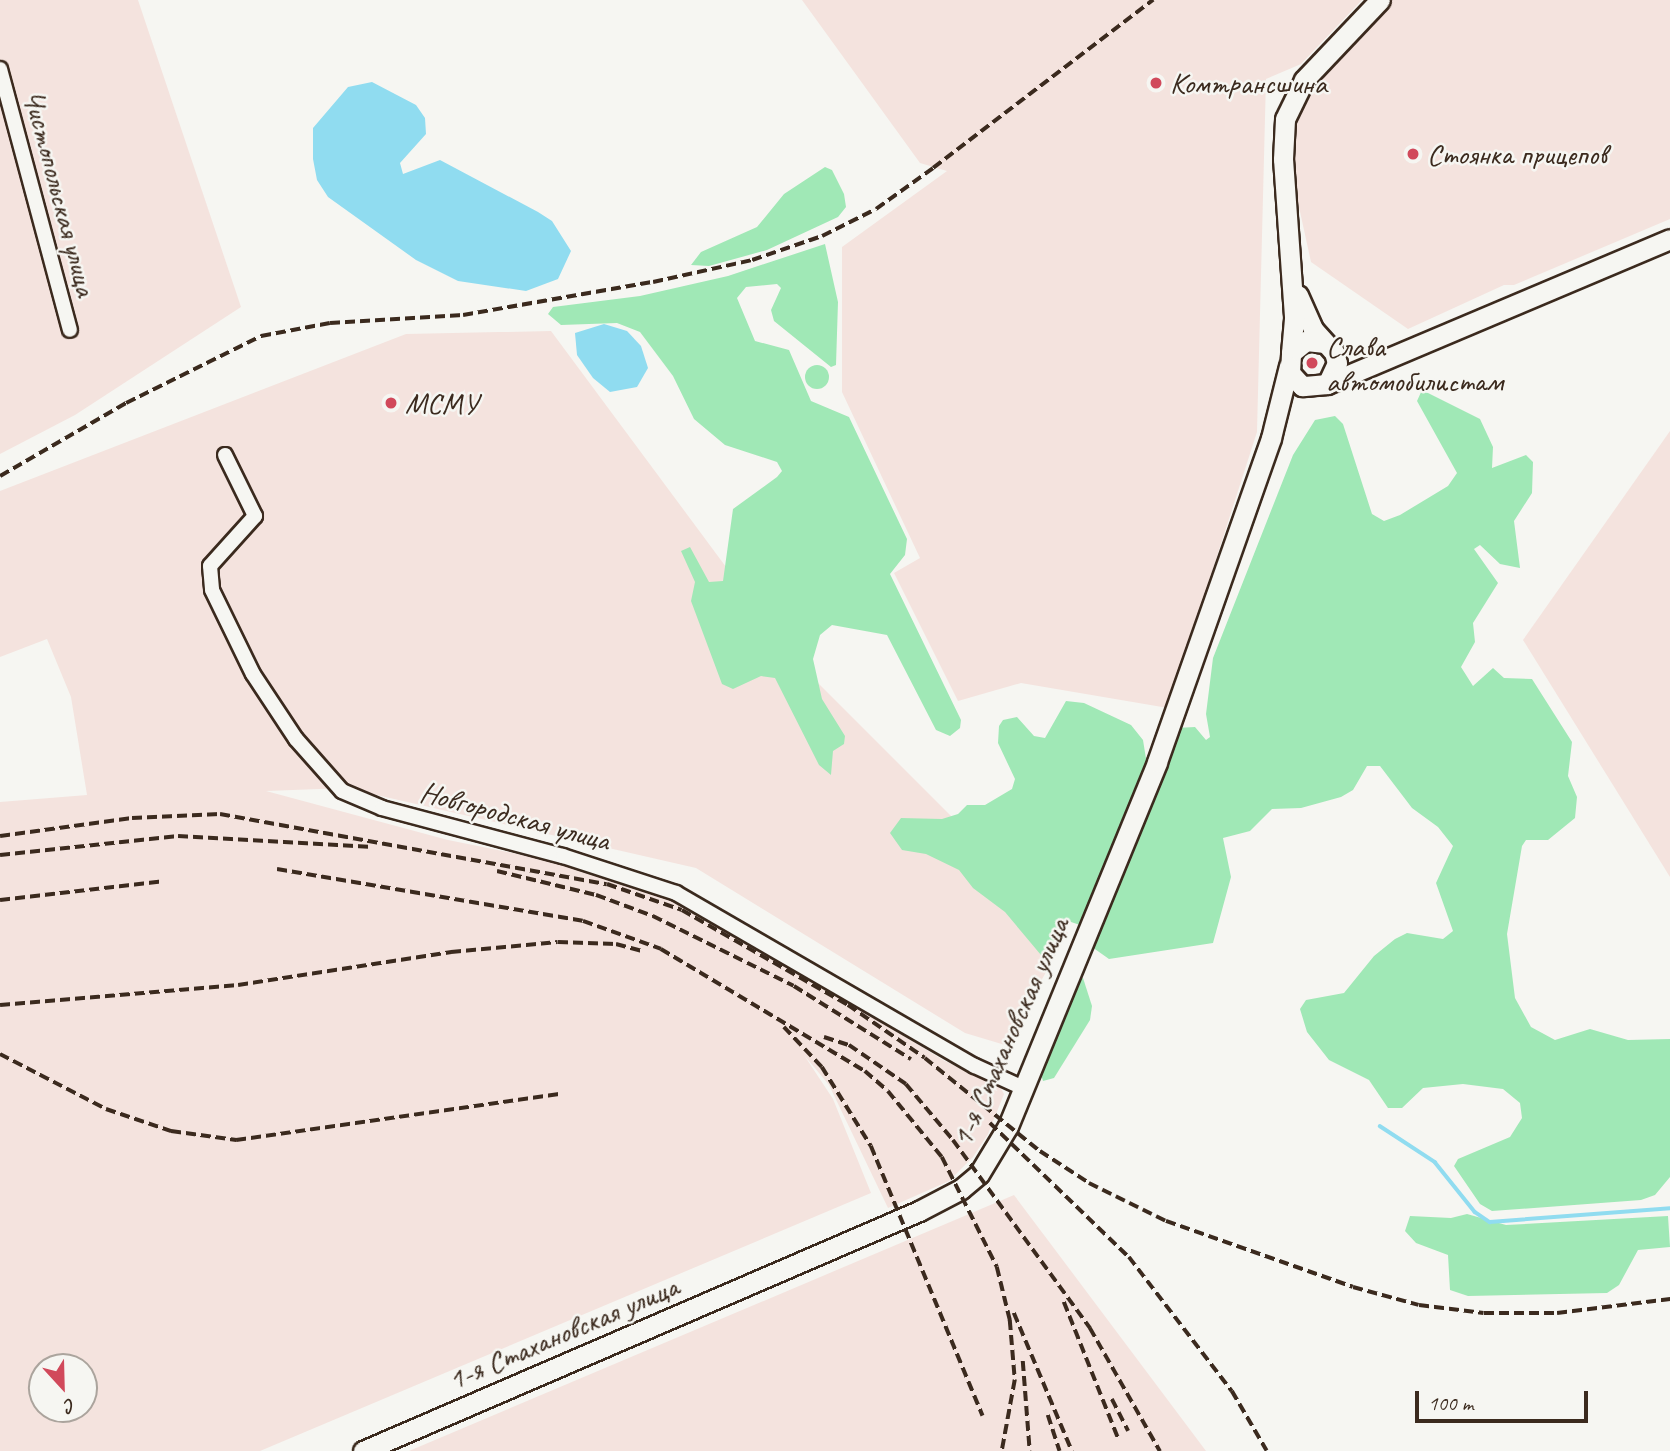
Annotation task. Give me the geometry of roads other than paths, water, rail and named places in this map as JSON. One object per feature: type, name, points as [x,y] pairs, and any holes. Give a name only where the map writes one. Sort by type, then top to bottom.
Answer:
[{"type":"main road","points":[[1271,438],[1290,360],[1292,281],[1283,159],[1285,119],[1304,80],[1380,0]]},
{"type":"main road","points":[[1271,438],[1291,408],[1324,386],[1392,353],[1500,313],[1670,239]]},
{"type":"main road","points":[[1292,281],[1306,315],[1337,363],[1324,386]]},
{"type":"main road","points":[[1290,360],[1306,341],[1362,355],[1392,353]]},
{"type":"main road","points":[[1290,360],[1297,383],[1324,386]]},
{"type":"main road","name":"1-я Стахановская улица","points":[[363,1451],[954,1193],[986,1165],[1023,1088],[1157,762],[1271,438]]},
{"type":"street","name":"Чистопольская улица","points":[[0,69],[70,330]]},
{"type":"street","name":"Новгородская улица","points":[[225,455],[255,516],[210,566],[212,590],[253,674],[296,739],[342,791],[382,808],[576,859],[676,893],[975,1066],[1023,1088]]},
{"type":"water","points":[[372,82],[416,105],[425,118],[426,134],[400,163],[403,174],[440,160],[552,221],[571,251],[558,279],[526,291],[458,281],[416,260],[328,197],[317,180],[313,159],[313,128],[348,87]]},
{"type":"water","points":[[604,324],[627,331],[641,346],[648,368],[637,387],[610,392],[593,378],[577,355],[575,333]]},
{"type":"waterway","points":[[1380,1126],[1435,1162],[1475,1212],[1490,1222],[1670,1208]]},
{"type":"railway","points":[[0,476],[126,403],[261,336],[330,323],[463,315],[653,282],[752,260],[822,236],[876,209],[1153,0]]},
{"type":"railway","points":[[0,836],[132,818],[220,814],[607,884],[682,910],[848,1005],[925,1058],[1040,1151],[1089,1183],[1166,1221],[1353,1287],[1419,1305],[1484,1313],[1557,1313],[1670,1299]]},
{"type":"railway","points":[[0,855],[178,836],[373,847]]},
{"type":"railway","points":[[277,869],[583,921],[661,949],[865,1071],[888,1091],[942,1157],[997,1267],[1010,1320],[1015,1380],[1002,1451]]},
{"type":"railway","points":[[497,871],[596,895],[653,916],[794,986],[911,1059]]},
{"type":"railway","points":[[0,900],[163,881]]},
{"type":"railway","points":[[0,1005],[238,985],[451,952],[558,942],[616,944],[643,951]]},
{"type":"railway","points":[[784,1027],[822,1067],[871,1146],[983,1416]]},
{"type":"railway","points":[[824,1037],[849,1045],[906,1084],[953,1140],[1090,1328],[1160,1451]]},
{"type":"railway","points":[[0,1054],[106,1109],[171,1131],[236,1140],[561,1094]]},
{"type":"railway","points":[[990,1123],[1129,1257],[1232,1391],[1267,1451]]},
{"type":"railway","points":[[1064,1302],[1118,1438]]},
{"type":"railway","points":[[1014,1313],[1072,1451]]},
{"type":"railway","points":[[1023,1361],[1030,1451]]},
{"type":"railway","points":[[1112,1399],[1128,1431]]},
{"type":"railway","points":[[1048,1415],[1060,1451]]},
{"type":"place","name":"Комтрансшина","points":[[1156,83]]},
{"type":"place","name":"Стоянка прицепов","points":[[1413,154]]},
{"type":"place","name":"Слава автомобилистам","points":[[1312,363]]},
{"type":"place","name":"МСМУ","points":[[391,403]]}]
